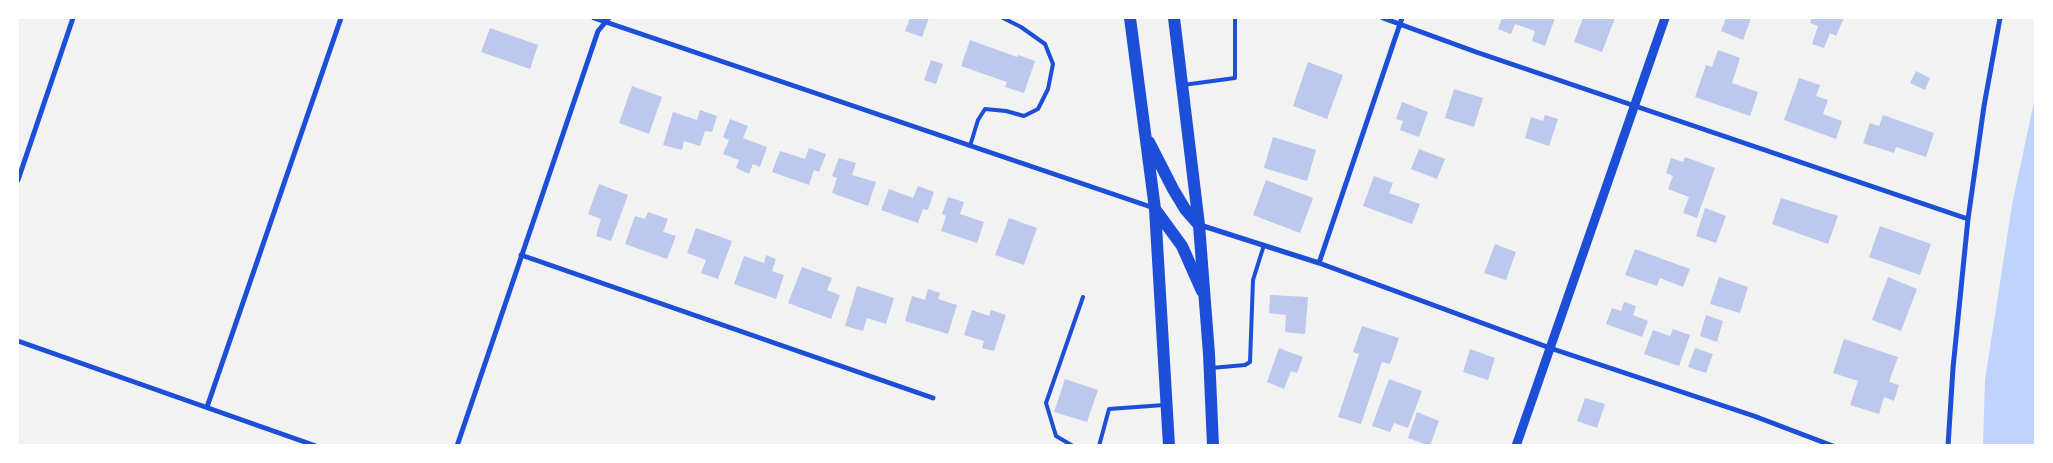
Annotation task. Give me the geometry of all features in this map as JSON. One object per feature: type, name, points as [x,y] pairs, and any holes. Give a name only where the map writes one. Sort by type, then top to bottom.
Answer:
[{"type":"highway","points":[[1130,18],[1154,209],[1169,446]]},
{"type":"highway","points":[[1174,18],[1200,225],[1210,368],[1213,446]]},
{"type":"highway","points":[[1145,133],[1173,190],[1185,209],[1200,225]]},
{"type":"highway","points":[[1154,209],[1182,246],[1206,301]]},
{"type":"street","points":[[18,180],[73,18]]},
{"type":"street","points":[[207,407],[341,18]]},
{"type":"street","points":[[594,18],[608,20],[1154,209]]},
{"type":"street","points":[[1382,18],[1968,219]]},
{"type":"street","points":[[1319,263],[1402,18]]},
{"type":"street","points":[[1516,446],[1665,18]]},
{"type":"street","points":[[1948,446],[1953,368],[1968,219],[1984,106],[2000,18]]},
{"type":"street","points":[[457,446],[598,31],[608,20]]},
{"type":"street","points":[[1200,225],[1319,263],[1550,348],[1754,416],[1833,446]]},
{"type":"street","points":[[522,255],[933,398]]},
{"type":"street","points":[[18,341],[316,446]]},
{"type":"lane","points":[[970,146],[978,120],[985,109],[1006,111],[1024,116],[1038,109],[1048,88],[1053,64],[1045,44],[1021,27],[1003,18]]},
{"type":"lane","points":[[1182,85],[1235,78],[1235,18]]},
{"type":"lane","points":[[1210,368],[1245,365],[1250,362],[1253,280],[1264,246]]},
{"type":"lane","points":[[1073,446],[1056,436],[1046,403],[1083,297]]},
{"type":"lane","points":[[1099,446],[1109,409],[1167,405]]},
{"type":"water","points":[[2035,97],[2035,445],[1983,445],[1985,380],[2012,205]]},
{"type":"building","points":[[910,18],[929,18],[922,37],[905,31]]},
{"type":"building","points":[[1502,18],[1555,18],[1545,46],[1532,41],[1535,31],[1515,24],[1511,34],[1498,29]]},
{"type":"building","points":[[1583,18],[1615,18],[1602,52],[1574,42]]},
{"type":"building","points":[[1726,18],[1751,18],[1743,40],[1721,31]]},
{"type":"building","points":[[1812,18],[1844,18],[1836,36],[1830,33],[1824,48],[1812,44],[1818,26],[1810,23]]},
{"type":"building","points":[[490,28],[538,45],[530,69],[481,52]]},
{"type":"building","points":[[970,40],[1017,57],[1018,55],[1035,61],[1024,93],[1005,87],[1007,82],[961,66]]},
{"type":"building","points":[[1718,50],[1740,58],[1732,83],[1758,92],[1750,116],[1695,97],[1706,65],[1712,67]]},
{"type":"building","points":[[931,60],[943,64],[936,84],[924,80]]},
{"type":"building","points":[[1308,62],[1343,75],[1327,119],[1293,106]]},
{"type":"building","points":[[1916,71],[1930,78],[1925,90],[1910,83]]},
{"type":"building","points":[[1799,78],[1820,85],[1816,96],[1828,100],[1823,114],[1842,121],[1836,139],[1784,120]]},
{"type":"building","points":[[632,86],[662,97],[649,134],[619,123]]},
{"type":"building","points":[[1454,89],[1483,98],[1474,127],[1445,118]]},
{"type":"building","points":[[1402,102],[1428,112],[1419,137],[1400,130],[1403,121],[1396,119]]},
{"type":"building","points":[[700,110],[717,116],[712,132],[705,131],[700,146],[684,141],[682,150],[663,145],[673,112],[697,120]]},
{"type":"building","points":[[1545,115],[1558,119],[1549,146],[1525,138],[1531,117],[1543,121]]},
{"type":"building","points":[[1883,115],[1934,133],[1926,157],[1896,147],[1894,153],[1863,143],[1870,123],[1879,126]]},
{"type":"building","points":[[730,119],[748,126],[743,138],[767,147],[760,167],[753,164],[749,174],[736,168],[739,160],[723,154],[729,140],[723,137]]},
{"type":"building","points":[[1273,137],[1316,150],[1307,181],[1264,168]]},
{"type":"building","points":[[809,148],[826,154],[819,172],[814,170],[809,185],[772,172],[780,151],[805,159]]},
{"type":"building","points":[[1419,149],[1445,159],[1437,179],[1411,169]]},
{"type":"building","points":[[1685,157],[1715,168],[1697,218],[1683,213],[1689,197],[1668,189],[1673,176],[1666,173],[1671,158],[1683,162]]},
{"type":"building","points":[[839,158],[856,163],[852,175],[876,182],[868,206],[832,193],[837,178],[832,176]]},
{"type":"building","points":[[1374,176],[1393,183],[1389,193],[1420,204],[1412,224],[1363,206]]},
{"type":"building","points":[[1266,180],[1313,198],[1300,233],[1253,215]]},
{"type":"building","points":[[599,184],[628,195],[611,241],[596,236],[601,219],[588,214]]},
{"type":"building","points":[[918,186],[934,192],[928,210],[923,209],[918,223],[881,210],[889,189],[913,198]]},
{"type":"building","points":[[948,197],[964,202],[960,214],[984,222],[977,243],[941,231],[946,216],[942,214]]},
{"type":"building","points":[[1781,198],[1838,216],[1828,244],[1772,224]]},
{"type":"building","points":[[1705,208],[1726,216],[1716,243],[1696,236]]},
{"type":"building","points":[[648,212],[668,219],[663,232],[676,236],[667,259],[625,244],[635,216],[645,219]]},
{"type":"building","points":[[1009,218],[1037,228],[1024,265],[995,255]]},
{"type":"building","points":[[1880,226],[1931,244],[1920,275],[1869,257]]},
{"type":"building","points":[[696,228],[732,241],[718,279],[701,273],[706,260],[687,253]]},
{"type":"building","points":[[1495,244],[1516,252],[1506,280],[1484,273]]},
{"type":"building","points":[[1635,249],[1690,269],[1683,287],[1660,278],[1657,286],[1625,275]]},
{"type":"building","points":[[766,255],[776,259],[772,271],[784,275],[776,299],[734,284],[744,256],[764,263]]},
{"type":"building","points":[[802,267],[832,278],[827,290],[840,295],[831,319],[788,303]]},
{"type":"building","points":[[1719,277],[1748,287],[1740,313],[1710,304]]},
{"type":"building","points":[[1888,277],[1917,289],[1901,331],[1872,320]]},
{"type":"building","points":[[857,286],[894,298],[886,324],[867,318],[863,331],[845,326]]},
{"type":"building","points":[[928,289],[940,293],[938,299],[957,305],[948,334],[905,321],[912,296],[925,300]]},
{"type":"building","points":[[1270,295],[1308,297],[1305,334],[1285,332],[1286,315],[1269,313]]},
{"type":"building","points":[[1624,302],[1636,306],[1633,315],[1648,321],[1642,337],[1606,324],[1612,308],[1621,311]]},
{"type":"building","points":[[972,310],[989,316],[991,310],[1006,315],[994,351],[982,348],[984,341],[964,335]]},
{"type":"building","points":[[1706,315],[1723,321],[1717,342],[1700,336]]},
{"type":"building","points":[[1362,326],[1399,338],[1390,364],[1382,362],[1361,424],[1338,417],[1359,354],[1353,352]]},
{"type":"building","points":[[1673,329],[1690,335],[1679,366],[1644,354],[1653,330],[1670,336]]},
{"type":"building","points":[[1844,339],[1898,357],[1889,382],[1899,385],[1894,401],[1884,397],[1879,414],[1850,405],[1858,381],[1833,373]]},
{"type":"building","points":[[1279,348],[1303,357],[1297,373],[1291,371],[1284,389],[1267,382]]},
{"type":"building","points":[[1695,348],[1713,354],[1706,373],[1688,367]]},
{"type":"building","points":[[1470,349],[1495,358],[1488,380],[1463,372]]},
{"type":"building","points":[[1065,379],[1098,390],[1087,422],[1054,412]]},
{"type":"building","points":[[1389,379],[1422,391],[1408,428],[1394,423],[1390,432],[1372,426]]},
{"type":"building","points":[[1585,398],[1605,404],[1597,428],[1577,421]]},
{"type":"building","points":[[1417,412],[1439,421],[1430,446],[1408,438]]}]
